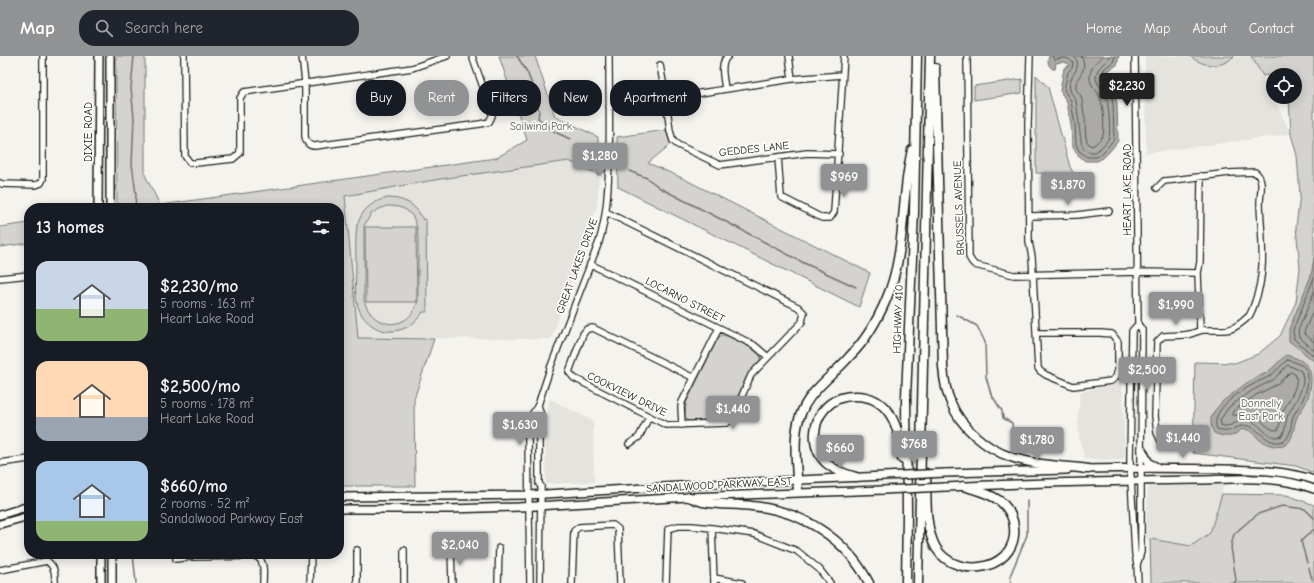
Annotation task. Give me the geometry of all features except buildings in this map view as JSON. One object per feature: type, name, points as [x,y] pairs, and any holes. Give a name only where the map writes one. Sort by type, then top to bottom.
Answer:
[{"type":"highway","name":"HIGHWAY 410","points":[[906,583],[906,397],[916,134],[917,56]]},
{"type":"highway","points":[[918,583],[930,56]]},
{"type":"highway","points":[[934,56],[942,361],[949,399],[954,410],[965,426],[1002,454],[1026,461],[1088,469]]},
{"type":"highway","points":[[798,492],[796,454],[797,430],[800,416],[804,407],[816,390],[850,358],[864,340],[876,321],[886,299],[898,257],[904,222],[908,167],[916,134]]},
{"type":"highway","points":[[856,477],[839,471],[822,458],[815,438],[816,426],[819,418],[826,408],[837,400],[850,396],[863,396],[884,407],[894,421],[900,442],[903,502],[907,514]]},
{"type":"highway","points":[[921,459],[925,469],[928,523],[936,548],[952,565],[968,570],[983,570],[998,563],[1008,552],[1013,537],[1013,523],[1007,509],[999,500],[984,492],[963,486]]},
{"type":"highway","points":[[689,497],[703,502],[774,509],[796,516],[815,525],[835,540],[857,564],[869,583]]},
{"type":"main road","name":"DIXIE ROAD","points":[[98,203],[99,56]]},
{"type":"main road","name":"DIXIE ROAD","points":[[110,56],[110,203]]},
{"type":"main road","points":[[1142,449],[1149,463],[1157,468]]},
{"type":"main road","name":"SANDALWOOD PARKWAY EAST","points":[[344,497],[529,495],[712,484],[945,473],[1130,468],[1209,468],[1267,471],[1314,480]]},
{"type":"main road","points":[[1200,480],[1209,468]]},
{"type":"main road","name":"SANDALWOOD PARKWAY EAST","points":[[344,509],[529,507],[798,492],[1258,478],[1288,482],[1314,489]]},
{"type":"main road","points":[[0,515],[24,508]]},
{"type":"main road","points":[[0,524],[24,517]]},
{"type":"main road","points":[[101,559],[101,583]]},
{"type":"main road","points":[[112,559],[112,583]]},
{"type":"street","points":[[0,182],[2,184],[36,185],[41,183],[43,179],[43,56]]},
{"type":"street","points":[[184,56],[185,156],[192,164],[233,159],[240,154],[240,98],[244,92],[304,82],[412,68],[447,56]]},
{"type":"street","points":[[302,56],[305,136],[308,143],[313,146],[489,122],[492,112],[472,56]]},
{"type":"street","name":"GREAT LAKES DRIVE","points":[[530,583],[528,438],[530,418],[538,405],[551,366],[601,234],[606,212],[609,178],[609,56]]},
{"type":"street","points":[[725,89],[723,64],[725,58],[728,56]]},
{"type":"street","points":[[789,56],[792,79]]},
{"type":"street","points":[[778,157],[781,197],[822,218],[830,218],[834,212],[839,154],[844,56]]},
{"type":"street","name":"BRUSSELS AVENUE","points":[[967,56],[970,260],[976,265],[1008,274],[1032,275],[1138,272],[1198,273]]},
{"type":"street","points":[[1030,56],[1028,124],[1029,242],[1038,368],[1046,376],[1073,386],[1107,382],[1116,377],[1118,369],[1118,342],[1112,334],[1036,333]]},
{"type":"street","name":"HEART LAKE ROAD","points":[[1135,56],[1138,324],[1142,330],[1142,449],[1140,468],[1142,552],[1138,565]]},
{"type":"street","name":"GEDDES LANE","points":[[660,65],[663,80]]},
{"type":"street","points":[[701,93],[792,79],[842,75]]},
{"type":"street","name":"GEDDES LANE","points":[[668,116],[671,136],[678,145],[720,165],[807,153],[839,154]]},
{"type":"street","points":[[1158,188],[1164,181],[1249,171],[1255,172],[1258,174],[1261,182],[1260,203],[1263,241],[1263,260],[1258,293],[1252,313],[1233,328],[1226,331],[1200,330],[1190,334],[1163,336],[1157,342],[1156,433],[1162,443]]},
{"type":"street","points":[[1200,330],[1198,273],[1200,262],[1201,176]]},
{"type":"street","points":[[1029,216],[1077,215],[1109,211]]},
{"type":"street","name":"COOKVIEW DRIVE","points":[[606,212],[800,309],[804,313],[802,322],[751,375],[730,422],[727,423],[666,425],[571,377],[569,369],[584,331],[590,328],[595,329],[694,378]]},
{"type":"street","name":"LOCARNO STREET","points":[[590,264],[754,345],[768,357]]},
{"type":"street","points":[[0,278],[24,276]]},
{"type":"street","name":"HEART LAKE ROAD","points":[[1138,324],[1132,331],[1130,468],[1135,553],[1138,565],[1138,583]]},
{"type":"street","points":[[682,425],[681,406],[719,328]]},
{"type":"street","name":"GREAT LAKES DRIVE","points":[[538,405],[541,416],[539,436],[539,484],[541,486],[542,494],[540,583]]},
{"type":"street","points":[[629,444],[639,437],[650,417]]},
{"type":"street","points":[[0,463],[24,460]]},
{"type":"street","points":[[572,583],[574,531],[579,527],[613,525],[618,529],[620,583]]},
{"type":"street","points":[[666,583],[668,529],[678,526],[712,528],[754,534],[797,552],[819,568],[830,583]]},
{"type":"street","points":[[712,528],[714,581],[742,583]]},
{"type":"street","points":[[498,583],[499,548]]},
{"type":"street","points":[[451,549],[452,583]]},
{"type":"street","points":[[357,550],[357,583]]},
{"type":"street","points":[[404,550],[404,583]]},
{"type":"street","points":[[260,559],[263,563],[263,583]]},
{"type":"street","points":[[310,583],[311,559]]},
{"type":"street","points":[[0,570],[47,561],[55,570],[55,583]]},
{"type":"shaded area","points":[[1145,56],[1251,56],[1266,82],[1266,104],[1277,104],[1291,134],[1146,153]]},
{"type":"shaded area","points":[[570,161],[599,175],[597,206],[551,339],[358,338],[345,196],[440,179]]},
{"type":"shaded area","points":[[1122,382],[1125,456],[1121,460],[1085,459],[1079,437],[1078,418],[1080,392]]},
{"type":"shaded area","points":[[550,399],[593,421],[594,482],[546,484],[545,425]]},
{"type":"shaded area","points":[[1223,485],[1222,494],[1210,533],[1191,546],[1145,539],[1148,487]]},
{"type":"green space","points":[[116,56],[145,56],[145,175],[159,203],[117,203]]},
{"type":"green space","name":"Sailwind Park","points":[[499,56],[535,56],[549,98],[549,116],[555,116],[598,137],[599,175],[569,161],[440,179],[345,196],[358,338],[434,339],[414,399],[415,486],[344,486],[344,203],[174,203],[496,158],[527,140],[519,116],[541,116],[541,80],[507,80]]},
{"type":"green space","points":[[1190,56],[1234,56],[1224,63],[1212,65],[1195,60]]},
{"type":"green space","name":"Donnelly East Park","points":[[1251,56],[1314,56],[1314,473],[1296,466],[1193,453],[1195,362],[1235,363],[1258,354],[1280,336],[1296,302],[1300,268],[1296,227],[1300,195],[1297,156],[1291,134],[1289,104],[1302,104],[1302,68],[1266,68],[1266,76],[1263,76]]},
{"type":"green space","points":[[1036,75],[1048,87],[1070,167],[1074,174],[1036,173]]},
{"type":"green space","points":[[1022,79],[1022,93],[974,100],[974,86]]},
{"type":"green space","points":[[666,130],[671,144],[648,163],[680,177],[870,273],[859,307],[618,187],[617,137]]},
{"type":"green space","points":[[394,198],[405,201],[414,206],[423,220],[426,219],[427,312],[423,312],[414,323],[398,330],[390,331],[378,329],[366,320],[361,314],[356,298],[357,225],[368,207],[382,199]],"holes":[[[387,206],[407,210],[416,223],[418,240],[418,300],[414,310],[408,318],[391,324],[375,318],[368,310],[364,300],[364,226],[371,214],[379,209]]]},
{"type":"green space","points":[[24,224],[24,244],[0,247],[0,227]]},
{"type":"green space","points":[[365,227],[416,227],[417,302],[366,302]]},
{"type":"green space","points":[[722,335],[751,348],[760,355],[761,359],[747,376],[729,418],[725,420],[689,421],[685,417],[686,403],[718,338]]},
{"type":"green space","points":[[1222,494],[1287,495],[1314,505],[1314,583],[1151,583],[1150,539],[1191,546],[1210,533]]},
{"type":"water","points":[[1049,56],[1119,56],[1117,65],[1107,71],[1105,78],[1115,90],[1117,103],[1118,141],[1103,158],[1097,161],[1085,161],[1076,153],[1072,145],[1071,125],[1067,102],[1060,91],[1064,68],[1069,66],[1069,64],[1061,62],[1056,63],[1055,69],[1053,69],[1048,64]]},
{"type":"water","points":[[1314,258],[1314,361],[1289,341],[1289,329],[1311,276]]},
{"type":"water","points":[[1286,355],[1299,359],[1303,362],[1307,366],[1311,376],[1308,399],[1299,413],[1291,438],[1287,444],[1283,446],[1271,445],[1258,439],[1251,432],[1245,429],[1231,436],[1224,436],[1214,433],[1211,425],[1211,418],[1215,410],[1223,401],[1248,382],[1268,372]]},
{"type":"waterway","points":[[134,56],[131,88],[134,118],[132,164],[136,195],[135,203]]},
{"type":"waterway","points":[[517,56],[527,72],[531,82],[539,111],[538,118],[555,132],[570,139]]},
{"type":"waterway","points":[[629,171],[647,178],[660,188],[804,263],[856,287]]},
{"type":"waterway","points":[[957,315],[977,326],[985,342],[986,377],[991,394],[1002,411],[1003,418],[1012,423],[1013,437]]},
{"type":"waterway","points":[[1011,583],[1010,576],[1027,535],[1027,501]]},
{"type":"waterway","points":[[1234,583],[1236,580],[1231,547],[1234,534],[1250,520],[1258,514],[1282,506],[1305,509],[1314,518]]},
{"type":"waterway","points":[[1307,563],[1301,541],[1314,529]]},
{"type":"waterway","points":[[134,559],[136,583]]},
{"type":"waterway","points":[[1309,568],[1312,579]]}]
